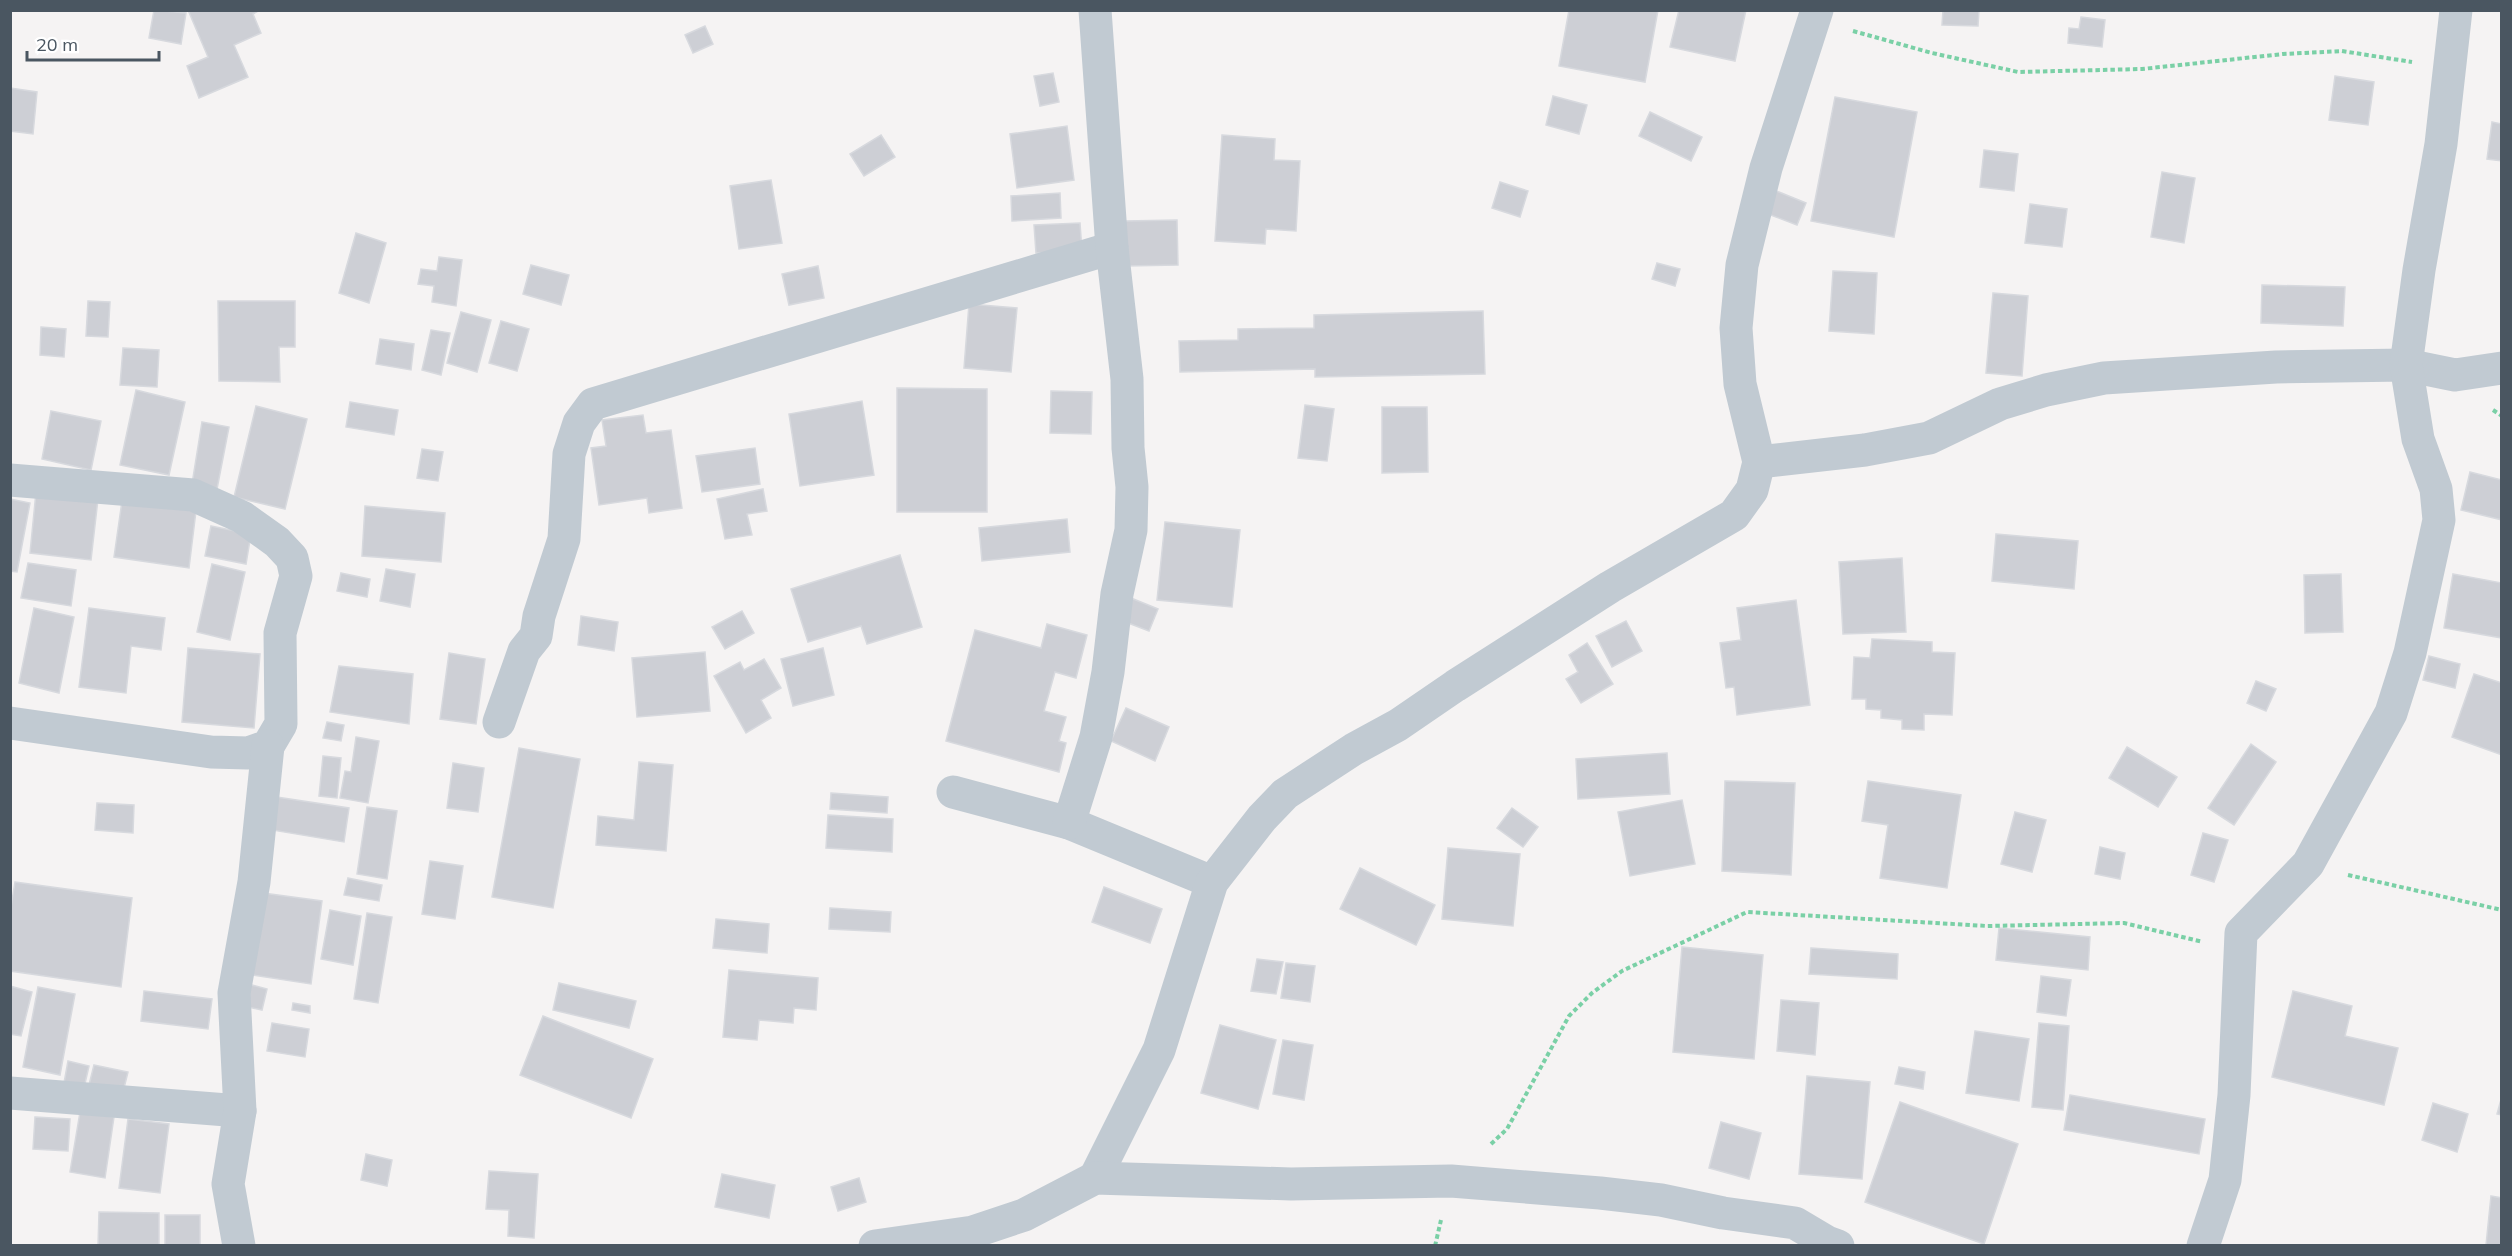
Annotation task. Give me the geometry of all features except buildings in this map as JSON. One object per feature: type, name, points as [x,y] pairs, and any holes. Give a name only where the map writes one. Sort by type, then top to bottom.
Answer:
[{"type":"street","points":[[2203,1245],[2225,1180],[2234,1095],[2241,933],[2308,864],[2391,713],[2410,653],[2439,520],[2436,489],[2418,439],[2406,365],[2419,270],[2441,144],[2456,10]]},
{"type":"street","points":[[1069,823],[1096,737],[1108,672],[1117,594],[1131,530],[1132,487],[1128,448],[1127,378],[1112,248],[1100,12]]},
{"type":"street","points":[[1095,1178],[1159,1050],[1212,882],[1262,818],[1285,794],[1354,749],[1398,725],[1610,587],[1734,515],[1752,490],[1759,462],[1740,384],[1736,328],[1742,265],[1766,168],[1816,15]]},
{"type":"street","points":[[499,722],[524,651],[536,636],[539,616],[564,539],[569,454],[579,423],[593,404],[1112,248]]},
{"type":"street","points":[[1759,462],[1865,450],[1929,438],[2000,404],[2046,390],[2104,378],[2276,367],[2406,365],[2455,375],[2502,368]]},
{"type":"street","points":[[10,480],[193,495],[242,518],[285,548],[292,558],[296,576],[280,633],[281,724],[268,746],[254,882],[234,993],[240,1111],[228,1184],[239,1245]]},
{"type":"street","points":[[10,723],[211,752],[248,753],[268,746]]},
{"type":"street","points":[[953,792],[1069,823],[1212,882]]},
{"type":"street","points":[[10,1093],[240,1111]]},
{"type":"street","points":[[875,1245],[971,1239],[1024,1215],[1095,1178],[1292,1184],[1451,1180],[1661,1200],[1723,1213],[1795,1223],[1827,1242],[1838,1245]]},
{"type":"path","points":[[1816,15],[1932,53],[2018,72],[2142,69],[2283,54],[2342,51],[2451,69]]},
{"type":"path","points":[[2308,864],[2398,888],[2502,910]]},
{"type":"path","points":[[1451,1180],[1507,1129],[1569,1016],[1592,993],[1622,971],[1747,912],[1987,926],[2124,923],[2212,944],[2241,933]]}]
